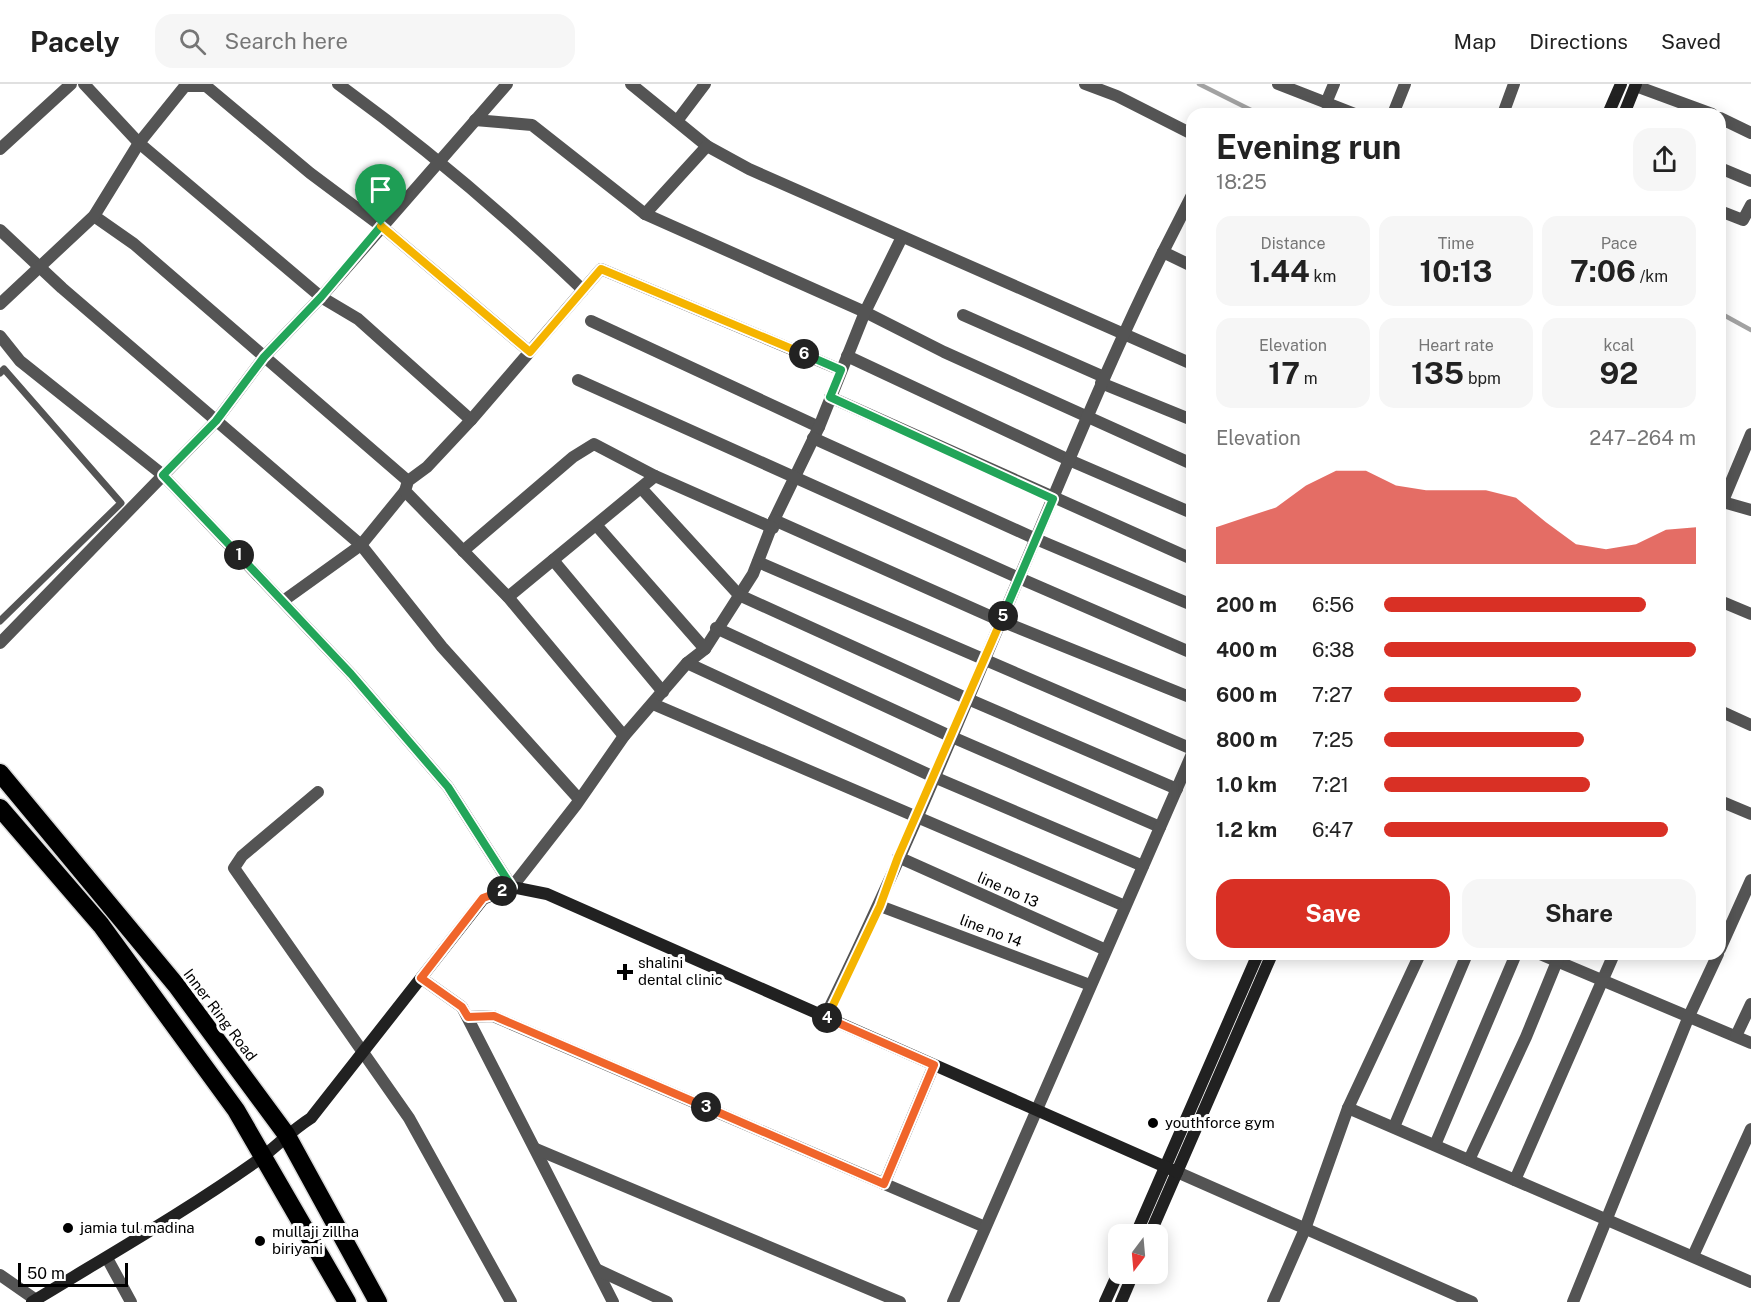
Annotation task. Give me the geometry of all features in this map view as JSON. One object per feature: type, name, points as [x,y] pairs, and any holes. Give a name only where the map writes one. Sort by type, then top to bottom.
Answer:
[{"type":"highway","name":"Inner Ring Road","points":[[0,773],[176,985],[286,1134],[378,1302]]},
{"type":"highway","points":[[0,808],[101,925],[236,1110],[347,1302]]},
{"type":"street","points":[[0,149],[71,84]]},
{"type":"street","points":[[84,84],[139,143],[321,297],[358,319],[471,420]]},
{"type":"street","points":[[338,84],[396,126],[514,224],[583,290]]},
{"type":"street","points":[[0,643],[216,421],[264,357],[321,297],[507,84]]},
{"type":"street","points":[[631,84],[707,146],[749,169],[1186,361]]},
{"type":"street","points":[[677,121],[705,84]]},
{"type":"street","points":[[1085,84],[1116,96],[1186,131]]},
{"type":"street","points":[[1278,84],[1339,108]]},
{"type":"street","points":[[1326,103],[1334,84]]},
{"type":"street","points":[[1395,108],[1405,84]]},
{"type":"street","points":[[1505,108],[1514,84]]},
{"type":"street","points":[[1611,108],[1621,84]]},
{"type":"street","points":[[1626,108],[1636,85],[1696,108]]},
{"type":"street","points":[[0,304],[94,216],[139,143],[185,86],[206,86],[310,173],[381,226],[530,352]]},
{"type":"street","points":[[475,120],[532,125],[645,214],[865,312],[944,352],[1186,461]]},
{"type":"street","points":[[1726,121],[1751,133]]},
{"type":"street","points":[[645,214],[707,146]]},
{"type":"street","points":[[1726,171],[1751,182]]},
{"type":"street","points":[[1726,213],[1743,220],[1751,204]]},
{"type":"street","points":[[825,1017],[880,906],[898,857],[952,737],[1122,334],[1186,212]]},
{"type":"street","points":[[94,216],[134,244],[264,357],[406,486],[463,551],[508,597],[624,736]]},
{"type":"street","points":[[0,230],[40,268],[361,545],[442,647],[578,798]]},
{"type":"street","points":[[0,1275],[34,1301],[107,1258],[263,1156],[286,1134],[310,1118],[483,898],[512,887],[576,805],[578,798],[624,736],[687,663],[705,649],[716,627],[739,596],[758,561],[816,432],[865,312],[902,237]]},
{"type":"street","points":[[1163,252],[1186,263]]},
{"type":"street","points":[[283,601],[361,545],[406,486],[471,420],[601,269],[841,370]]},
{"type":"street","points":[[963,315],[1186,417]]},
{"type":"street","points":[[591,321],[1035,539],[1186,602]]},
{"type":"street","points":[[0,336],[20,361],[163,475],[351,674],[448,787],[512,887],[547,894],[1472,1302]]},
{"type":"street","points":[[847,356],[1069,460],[1186,510]]},
{"type":"street","points":[[578,380],[1186,650]]},
{"type":"street","points":[[830,397],[1053,499],[1186,556]]},
{"type":"street","points":[[1726,495],[1751,434]]},
{"type":"street","points":[[463,551],[573,457],[594,444],[655,476],[1186,697]]},
{"type":"street","points":[[508,597],[655,476]]},
{"type":"street","points":[[641,488],[739,596],[968,699],[1177,789]]},
{"type":"street","points":[[1726,506],[1751,510]]},
{"type":"street","points":[[597,526],[705,649]]},
{"type":"street","points":[[553,560],[663,692]]},
{"type":"street","points":[[758,561],[984,661],[1186,746]]},
{"type":"street","points":[[1726,604],[1751,614]]},
{"type":"street","points":[[716,627],[952,737],[1160,827]]},
{"type":"street","points":[[687,663],[934,777],[1143,866]]},
{"type":"street","points":[[653,704],[1125,906]]},
{"type":"street","points":[[1726,714],[1751,725]]},
{"type":"street","points":[[953,1302],[1035,1109],[1186,768]]},
{"type":"street","points":[[318,792],[242,856],[234,868],[409,1118],[511,1302]]},
{"type":"street","points":[[1726,804],[1751,814]]},
{"type":"street","name":"line no 13","points":[[898,857],[1106,950]]},
{"type":"street","points":[[1726,936],[1751,880]]},
{"type":"street","name":"line no 14","points":[[880,906],[1090,985]]},
{"type":"street","points":[[1153,1224],[1171,1170],[1256,960]]},
{"type":"street","points":[[1141,1224],[1171,1170],[1269,960]]},
{"type":"street","points":[[1273,1302],[1305,1229],[1348,1107],[1417,960]]},
{"type":"street","points":[[1394,1127],[1464,960]]},
{"type":"street","points":[[1435,1145],[1513,960]]},
{"type":"street","points":[[1469,1160],[1526,1037],[1557,960]]},
{"type":"street","points":[[1562,960],[1603,980],[1751,1043]]},
{"type":"street","points":[[1515,1180],[1611,960]]},
{"type":"street","points":[[1573,1302],[1689,1016],[1715,960]]},
{"type":"street","points":[[421,978],[462,1007],[468,1017],[613,1302]]},
{"type":"street","points":[[1736,1036],[1751,1004]]},
{"type":"street","points":[[468,1017],[494,1016],[985,1227]]},
{"type":"street","points":[[884,1184],[934,1065]]},
{"type":"street","points":[[1348,1107],[1751,1282]]},
{"type":"street","points":[[1693,1256],[1751,1129]]},
{"type":"street","points":[[536,1149],[900,1302]]},
{"type":"street","points":[[107,1258],[131,1302]]},
{"type":"street","points":[[598,1270],[667,1302]]},
{"type":"street","points":[[1105,1302],[1113,1284]]},
{"type":"street","points":[[1120,1302],[1128,1284]]},
{"type":"lane","points":[[0,373],[4,369],[122,503],[0,621]]},
{"type":"waterway","points":[[1199,84],[1247,108]]},
{"type":"waterway","points":[[1726,316],[1751,330]]},
{"type":"place","name":"shalini dental clinic","points":[[625,972]]},
{"type":"place","name":"youthforce gym","points":[[1153,1123]]},
{"type":"place","name":"jamia tul madina","points":[[68,1228]]},
{"type":"place","name":"mullaji zillha biriyani","points":[[260,1241]]},
{"type":"route","points":[[381,226],[530,352],[601,269],[841,370],[830,397],[1053,499],[948,748],[898,857],[880,906],[825,1017],[934,1065],[884,1184],[494,1016],[468,1017],[462,1007],[421,978],[483,898],[512,887],[448,787],[351,674],[163,475],[216,421],[264,357],[321,297],[381,226]]}]
